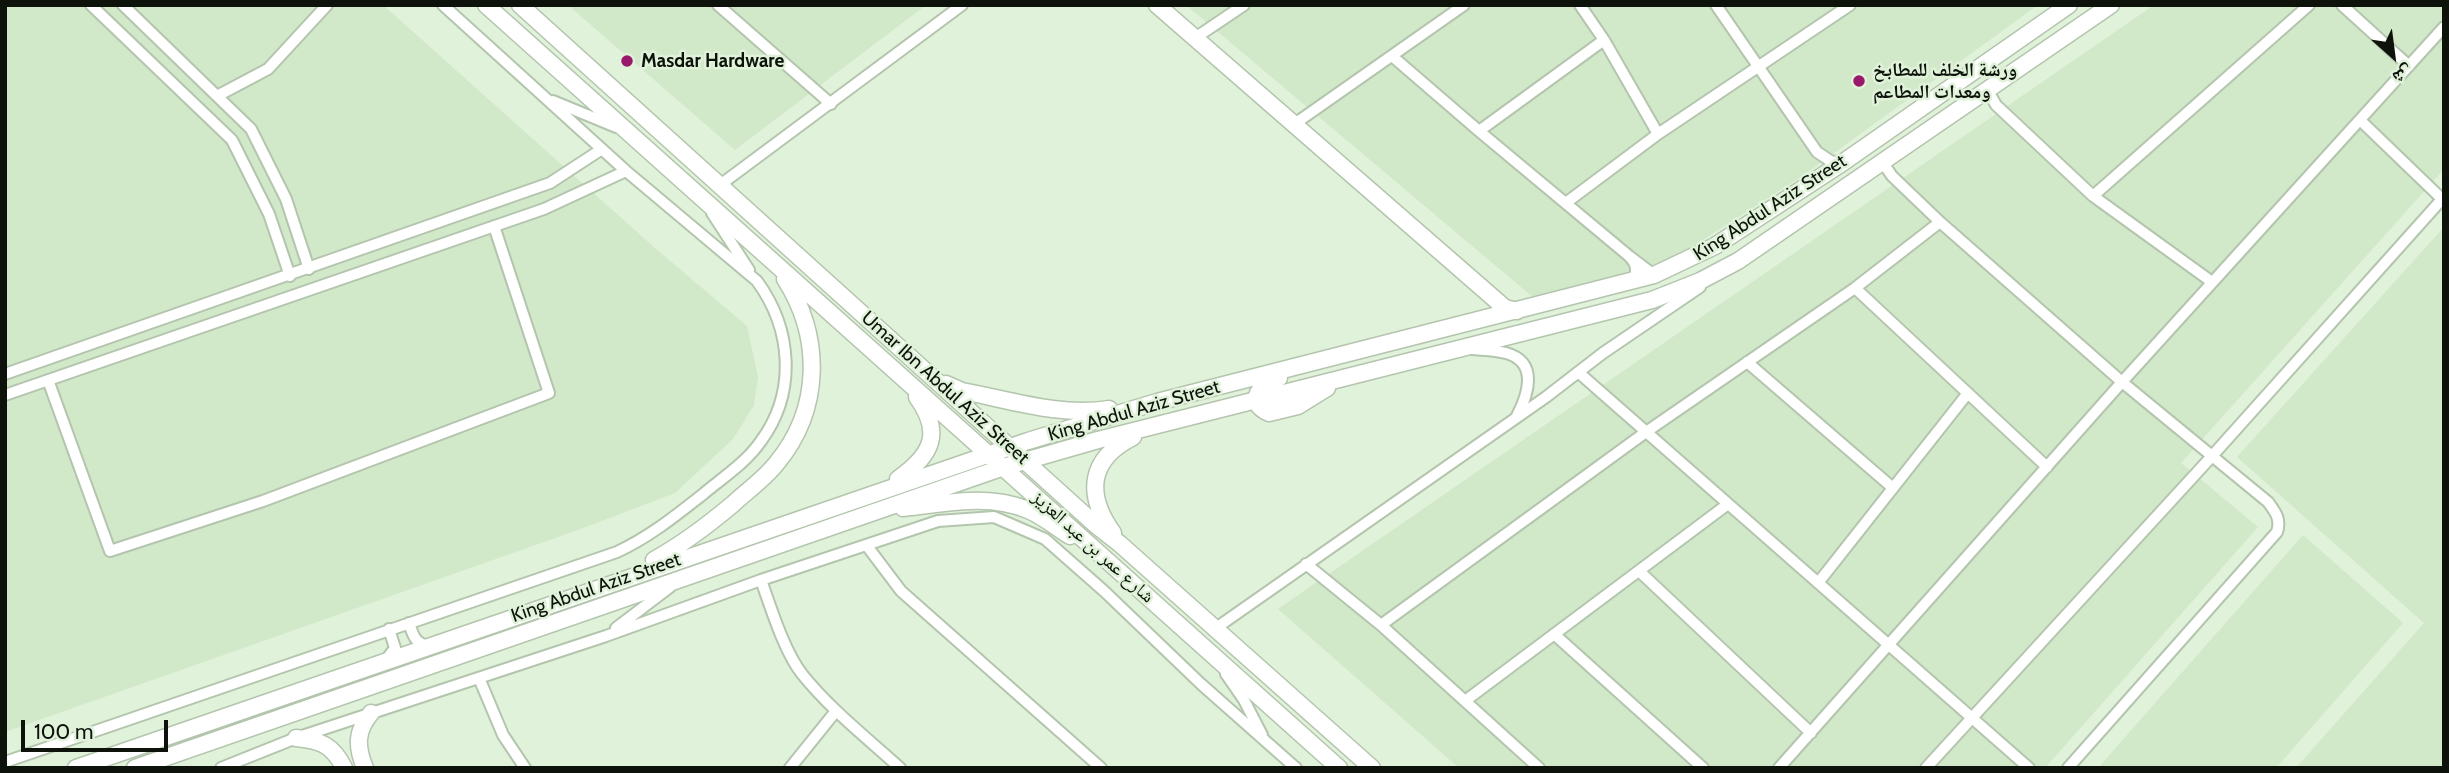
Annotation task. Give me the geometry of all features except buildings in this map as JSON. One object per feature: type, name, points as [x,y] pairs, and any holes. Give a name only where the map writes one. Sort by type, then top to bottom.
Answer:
[{"type":"street","points":[[91,5],[232,140],[269,214],[290,276]]},
{"type":"street","points":[[122,5],[251,129],[286,199],[309,269]]},
{"type":"street","points":[[217,96],[268,69],[327,5]]},
{"type":"street","points":[[443,5],[626,171],[757,281]]},
{"type":"street","points":[[486,5],[627,131]]},
{"type":"street","name":"Umar Ibn Abdul Aziz Street","points":[[520,5],[1097,526],[1372,768]]},
{"type":"street","points":[[718,5],[831,104]]},
{"type":"street","points":[[650,151],[676,165],[707,191],[720,186],[962,5]]},
{"type":"street","points":[[1157,5],[1505,308],[1517,311]]},
{"type":"street","points":[[1195,38],[1244,5]]},
{"type":"street","points":[[1293,125],[1464,5]]},
{"type":"street","points":[[1580,5],[1604,40],[1658,134]]},
{"type":"street","points":[[1716,5],[1821,156],[1832,162],[1845,161]]},
{"type":"street","points":[[1567,202],[1658,134],[1850,5]]},
{"type":"street","name":"King Abdul Aziz Street","points":[[135,768],[1025,460],[1652,300],[1700,281],[1738,261],[2111,5]]},
{"type":"street","points":[[2093,196],[2309,5]]},
{"type":"street","points":[[2342,5],[2409,66]]},
{"type":"street","name":"King Abdul Aziz Street","points":[[76,768],[1011,447],[1157,402],[1654,275],[1715,246],[1845,161],[2066,6]]},
{"type":"street","points":[[1779,768],[2122,382],[2444,27]]},
{"type":"street","points":[[1479,131],[1604,40]]},
{"type":"street","points":[[1392,56],[1654,275]]},
{"type":"street","points":[[1988,91],[1996,105],[2093,196],[2212,282]]},
{"type":"street","points":[[547,98],[627,131]]},
{"type":"street","points":[[1926,768],[2213,455],[2443,198],[2360,120]]},
{"type":"street","points":[[1807,215],[1798,215],[1796,212],[1799,201],[1870,152],[1895,126]]},
{"type":"street","name":"شارع عمر بن عبد العزيز","points":[[627,131],[1339,768]]},
{"type":"street","points":[[5,374],[550,183],[602,149]]},
{"type":"street","points":[[1883,163],[1892,176],[1940,222],[2122,382],[2268,502],[2277,515],[2277,532],[2068,768]]},
{"type":"street","points":[[5,395],[544,209],[626,171]]},
{"type":"street","points":[[5,762],[617,552],[662,527],[746,460],[760,443],[777,414],[782,396],[787,364],[782,328],[768,297],[701,196]]},
{"type":"street","points":[[1381,625],[1646,432],[1855,288],[1940,222]]},
{"type":"street","points":[[48,380],[110,551],[263,501],[549,393],[494,226]]},
{"type":"street","points":[[1625,284],[1634,278],[1637,271],[1629,256]]},
{"type":"street","points":[[1216,628],[1516,418],[1602,353],[1738,261]]},
{"type":"street","points":[[613,582],[669,552],[706,527],[764,477],[785,453],[794,437],[809,395],[812,351],[801,306],[775,262]]},
{"type":"street","points":[[1855,288],[2047,467]]},
{"type":"street","points":[[1470,322],[1482,316],[1488,308],[1488,298],[1483,289]]},
{"type":"street","points":[[1257,400],[1258,393],[1269,381],[1359,358],[1405,339]]},
{"type":"street","points":[[1464,348],[1505,353],[1512,355],[1522,364],[1528,375],[1529,388],[1516,418]]},
{"type":"street","points":[[1747,362],[1893,488]]},
{"type":"street","points":[[1578,372],[2029,768]]},
{"type":"street","points":[[933,377],[962,391],[1070,412],[1090,412],[1157,402]]},
{"type":"street","points":[[883,490],[915,467],[923,459],[930,444],[931,427],[927,411],[903,378]]},
{"type":"street","points":[[1818,583],[1968,393]]},
{"type":"street","points":[[1120,544],[1098,508],[1094,486],[1096,474],[1116,446],[1155,427]]},
{"type":"street","points":[[879,510],[967,499],[998,501],[1030,511],[1109,561]]},
{"type":"street","points":[[1465,701],[1728,504]]},
{"type":"street","points":[[221,768],[296,738],[606,636],[761,580],[938,521],[994,517],[1045,540],[1296,768]]},
{"type":"street","points":[[867,546],[901,591],[1101,768]]},
{"type":"street","points":[[1306,564],[1381,625],[1539,768]]},
{"type":"street","points":[[1639,571],[1811,733]]},
{"type":"street","points":[[606,636],[681,578]]},
{"type":"street","points":[[761,580],[777,626],[801,673],[836,710],[900,768]]},
{"type":"street","points":[[409,623],[415,640],[429,646]]},
{"type":"street","points":[[385,661],[395,648],[389,629]]},
{"type":"street","points":[[1555,634],[1703,768]]},
{"type":"street","points":[[1212,654],[1244,700],[1264,740]]},
{"type":"street","points":[[479,678],[503,735],[524,768]]},
{"type":"street","points":[[790,768],[836,710]]},
{"type":"street","points":[[358,752],[360,729],[371,713]]},
{"type":"street","points":[[296,738],[326,744],[341,763]]},
{"type":"street","points":[[341,763],[337,748],[344,742],[351,743],[365,768]]},
{"type":"shaded area","points":[[5,5],[383,5],[656,249],[747,326],[758,377],[754,405],[733,439],[675,493],[578,530],[5,732]]},
{"type":"shaded area","points":[[568,5],[926,5],[735,150]]},
{"type":"shaded area","points":[[1186,5],[2038,5],[1801,177],[1676,257],[1614,278],[1534,298]]},
{"type":"shaded area","points":[[2154,5],[2444,5],[2444,169],[2181,463],[2258,527],[2045,768],[1459,768],[1278,609]]},
{"type":"shaded area","points":[[2444,227],[2444,768],[2296,768],[2424,623],[2237,457]]},
{"type":"shaded area","points":[[2303,535],[2403,623],[2276,768],[2098,768]]},
{"type":"place","name":"Masdar Hardware","points":[[627,61]]},
{"type":"place","name":"ورشة الخلف للمطابخ ومعدات المطاعم","points":[[1859,81]]}]
